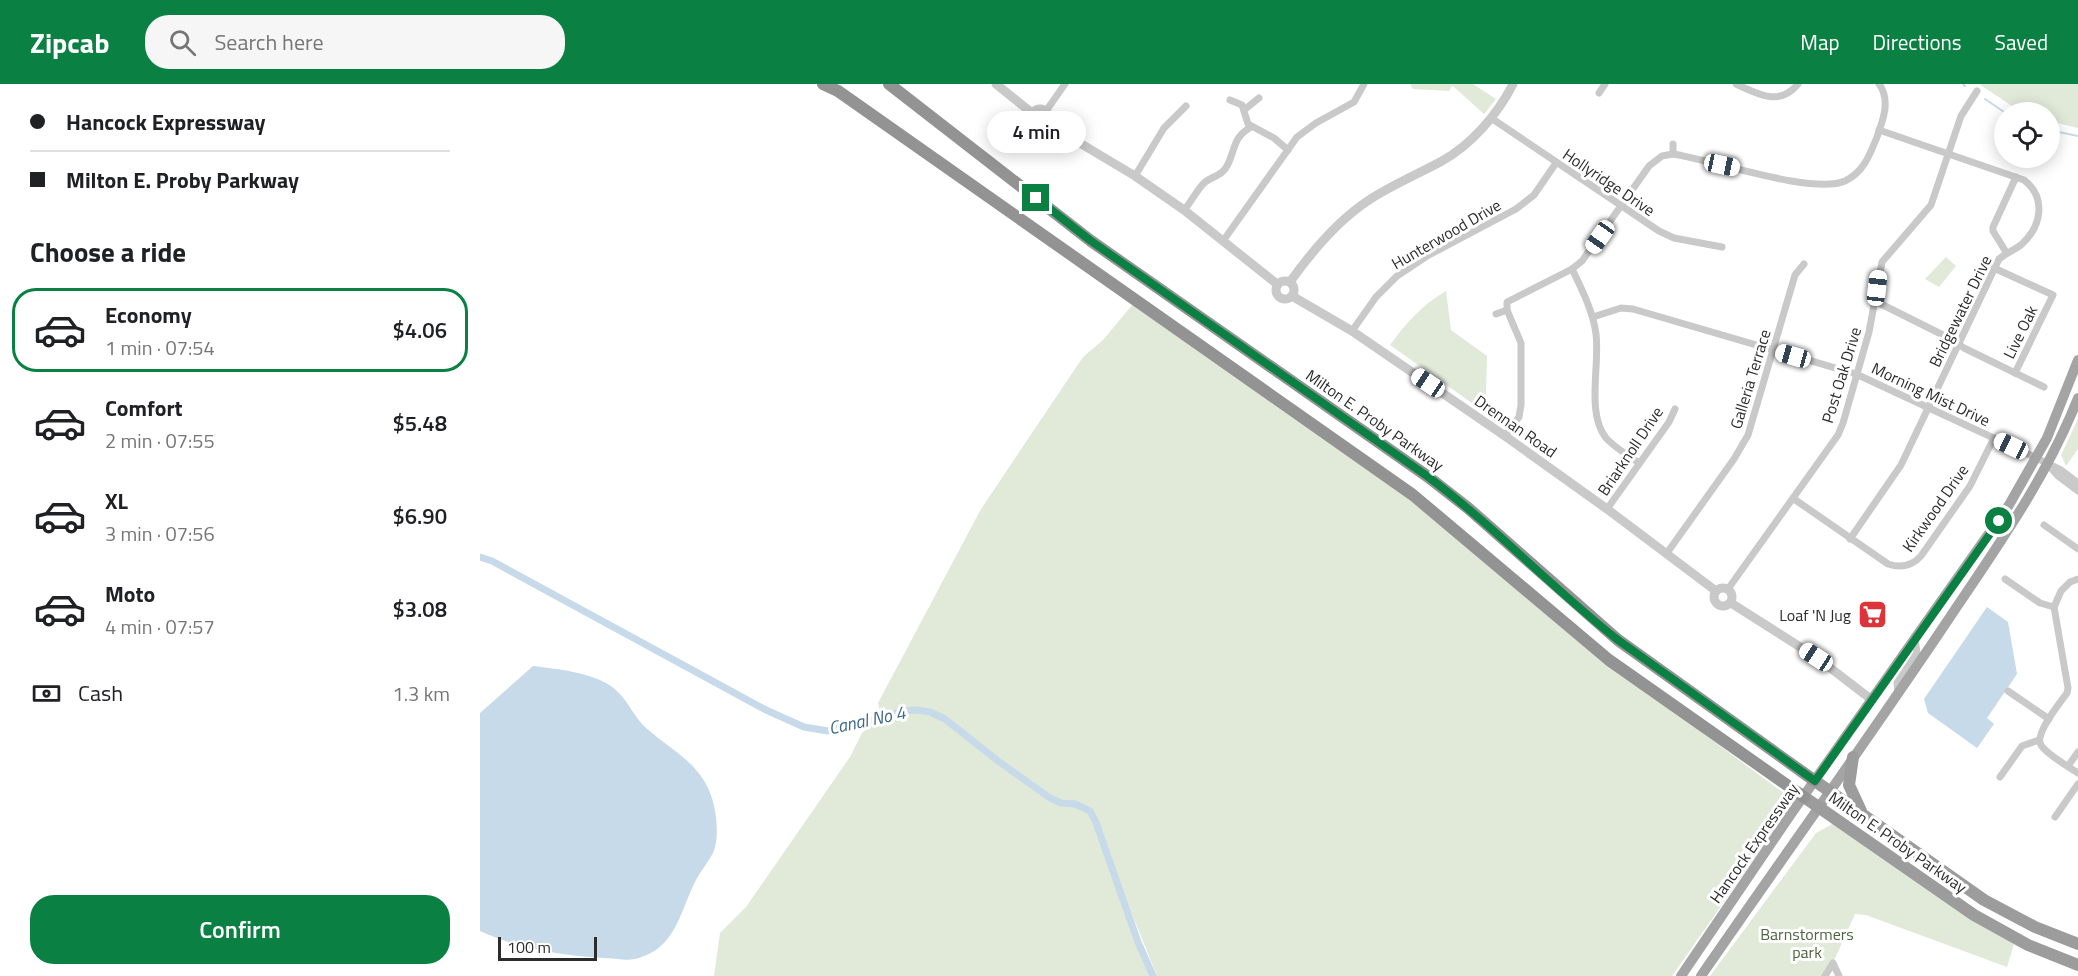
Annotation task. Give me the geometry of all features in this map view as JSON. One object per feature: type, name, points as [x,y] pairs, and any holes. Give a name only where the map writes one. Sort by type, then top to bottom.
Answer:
[{"type":"highway","name":"Milton E. Proby Parkway","points":[[823,84],[834,87],[1413,495],[1600,653],[1819,807],[1974,915],[2028,945],[2078,965]]},
{"type":"highway","name":"Milton E. Proby Parkway","points":[[889,84],[1091,241],[1427,476],[1468,508],[1618,640],[1984,900],[2035,927],[2078,944]]},
{"type":"highway","points":[[1853,757],[1849,785],[1863,814]]},
{"type":"main road","name":"Hancock Expressway","points":[[1681,976],[1804,796],[2009,505],[2037,458],[2059,411],[2078,360]]},
{"type":"main road","name":"Hancock Expressway","points":[[1701,976],[1898,696],[2017,516],[2063,434],[2078,398]]},
{"type":"street","points":[[996,84],[1032,113]]},
{"type":"street","points":[[1046,111],[1065,84]]},
{"type":"street","points":[[1223,241],[1305,130],[1354,102],[1364,84]]},
{"type":"street","points":[[1290,282],[1319,244],[1352,213],[1380,193],[1455,153],[1491,118],[1513,84]]},
{"type":"street","points":[[1599,93],[1605,84]]},
{"type":"street","points":[[1736,84],[1764,96],[1794,94],[1798,84]]},
{"type":"street","points":[[1505,436],[1519,417],[1521,405],[1521,343],[1507,310],[1507,302],[1572,269],[1590,252],[1655,160],[1673,154],[1811,184],[1835,184],[1847,180],[1863,167],[1879,130],[1886,102],[1880,84]]},
{"type":"street","name":"Post Oak Drive","points":[[1728,589],[1838,435],[1869,332],[1882,262],[1931,205],[1961,116],[1977,90]]},
{"type":"street","points":[[1244,110],[1259,98]]},
{"type":"street","points":[[1230,100],[1242,105],[1245,118],[1251,127],[1267,134],[1288,150]]},
{"type":"street","points":[[1135,176],[1164,128],[1186,106]]},
{"type":"street","points":[[1040,109],[1046,111],[1050,118],[1048,124],[1036,127],[1031,119],[1032,113],[1040,109]]},
{"type":"street","name":"Hollyridge Drive","points":[[1491,118],[1666,235],[1722,247]]},
{"type":"street","points":[[1048,124],[1135,176],[1184,210],[1277,284]]},
{"type":"street","points":[[1184,210],[1204,183],[1222,173],[1228,165],[1235,143],[1243,132],[1251,127]]},
{"type":"street","name":"Bridgewater Drive","points":[[1850,538],[1901,465],[1999,259],[2026,241],[2039,216],[2040,207],[2036,192],[2016,177],[1879,130]]},
{"type":"street","points":[[1673,144],[1673,154]]},
{"type":"street","name":"Hunterwood Drive","points":[[1352,331],[1376,297],[1396,276],[1416,262],[1516,209],[1534,195],[1556,163]]},
{"type":"street","name":"Bridgewater Drive","points":[[2007,252],[1993,231],[1993,227],[2016,177]]},
{"type":"street","name":"Galleria Terrace","points":[[1667,553],[1748,435],[1795,275],[1804,264]]},
{"type":"street","name":"Live Oak","points":[[1994,268],[2053,295],[2015,373]]},
{"type":"street","points":[[1572,269],[1593,317],[1597,337],[1595,407],[1598,423],[1613,444],[1639,463]]},
{"type":"street","points":[[1277,284],[1290,282]]},
{"type":"street","points":[[1277,284],[1275,290],[1283,299],[1292,296],[1294,290],[1290,282]]},
{"type":"street","name":"Drennan Road","points":[[1292,296],[1352,331],[1505,436],[1716,591]]},
{"type":"street","points":[[1875,301],[2044,387]]},
{"type":"street","name":"Morning Mist Drive","points":[[1593,317],[1621,308],[1633,309],[1856,374],[2047,464]]},
{"type":"street","points":[[1496,314],[1507,310]]},
{"type":"street","name":"Briarknoll Drive","points":[[1607,509],[1669,422],[1675,409]]},
{"type":"street","name":"Kirkwood Drive","points":[[1794,499],[1888,564],[1906,566],[1921,556],[1964,495],[1994,438]]},
{"type":"street","points":[[2047,464],[2061,470],[2078,483]]},
{"type":"street","points":[[2047,464],[2058,476],[2078,491]]},
{"type":"street","points":[[2044,525],[2078,549]]},
{"type":"street","points":[[1906,566],[1906,574]]},
{"type":"street","points":[[2005,579],[2040,603],[2054,607]]},
{"type":"street","points":[[2078,579],[2070,582],[2061,591],[2054,607],[2068,688],[2042,730],[2039,740],[2042,748],[2078,773]]},
{"type":"street","points":[[1720,588],[1728,589],[1732,594],[1731,603],[1726,606],[1718,605],[1714,600],[1716,591],[1720,588]]},
{"type":"street","points":[[1731,603],[1816,657],[1872,700]]},
{"type":"street","points":[[1898,696],[1897,684],[1917,653],[1915,639]]},
{"type":"street","points":[[2007,691],[2049,719]]},
{"type":"street","points":[[2000,777],[2022,746],[2039,740]]},
{"type":"street","points":[[2068,766],[2078,752]]},
{"type":"street","points":[[2055,817],[2078,784]]},
{"type":"street","points":[[1825,976],[1833,963],[1839,976]]},
{"type":"green space","points":[[1410,84],[1473,84],[1496,99],[1484,114],[1452,86],[1449,91],[1413,89]]},
{"type":"green space","points":[[1979,84],[2078,84],[2078,128],[2060,124],[2060,102],[2006,102]]},
{"type":"green space","points":[[1946,257],[1956,266],[1939,287],[1925,279]]},
{"type":"green space","points":[[1446,291],[1451,330],[1487,356],[1486,396],[1479,408],[1390,345],[1415,315]]},
{"type":"green space","points":[[1133,304],[1421,507],[1574,638],[1785,794],[1792,805],[1672,976],[1157,976],[1092,815],[1138,942],[1153,976],[714,976],[720,933],[746,907],[850,757],[862,733],[881,718],[878,703],[981,509],[1083,357],[1103,340]]},
{"type":"green space","points":[[2078,419],[2078,449],[2066,466],[2061,455]]},
{"type":"green space","name":"Barnstormers park","points":[[1834,823],[1985,927],[2014,944],[2007,967],[1866,915],[1855,914],[1827,976],[1710,976],[1816,833]]},
{"type":"water","points":[[1987,607],[2008,622],[2017,674],[1987,718],[1994,724],[1977,748],[1928,713],[1924,699]]},
{"type":"water","points":[[533,666],[590,676],[610,686],[622,696],[646,728],[692,765],[707,786],[713,800],[717,830],[713,853],[696,880],[670,936],[656,950],[640,958],[624,960],[556,953],[525,947],[480,931],[480,713]]},
{"type":"waterway","points":[[1985,99],[1994,105]]},
{"type":"waterway","points":[[2060,132],[2078,136]]},
{"type":"waterway","name":"Canal No 4","points":[[480,557],[492,561],[766,710],[804,727],[828,731],[902,711],[916,710],[930,712],[945,719],[1050,798],[1061,803],[1075,804],[1090,811],[1138,942],[1153,976]]},
{"type":"place","name":"Loaf 'N Jug","points":[[1872,615]]},
{"type":"route","points":[[1036,198],[1091,241],[1446,490],[1618,640],[1815,781],[1999,521]]}]
